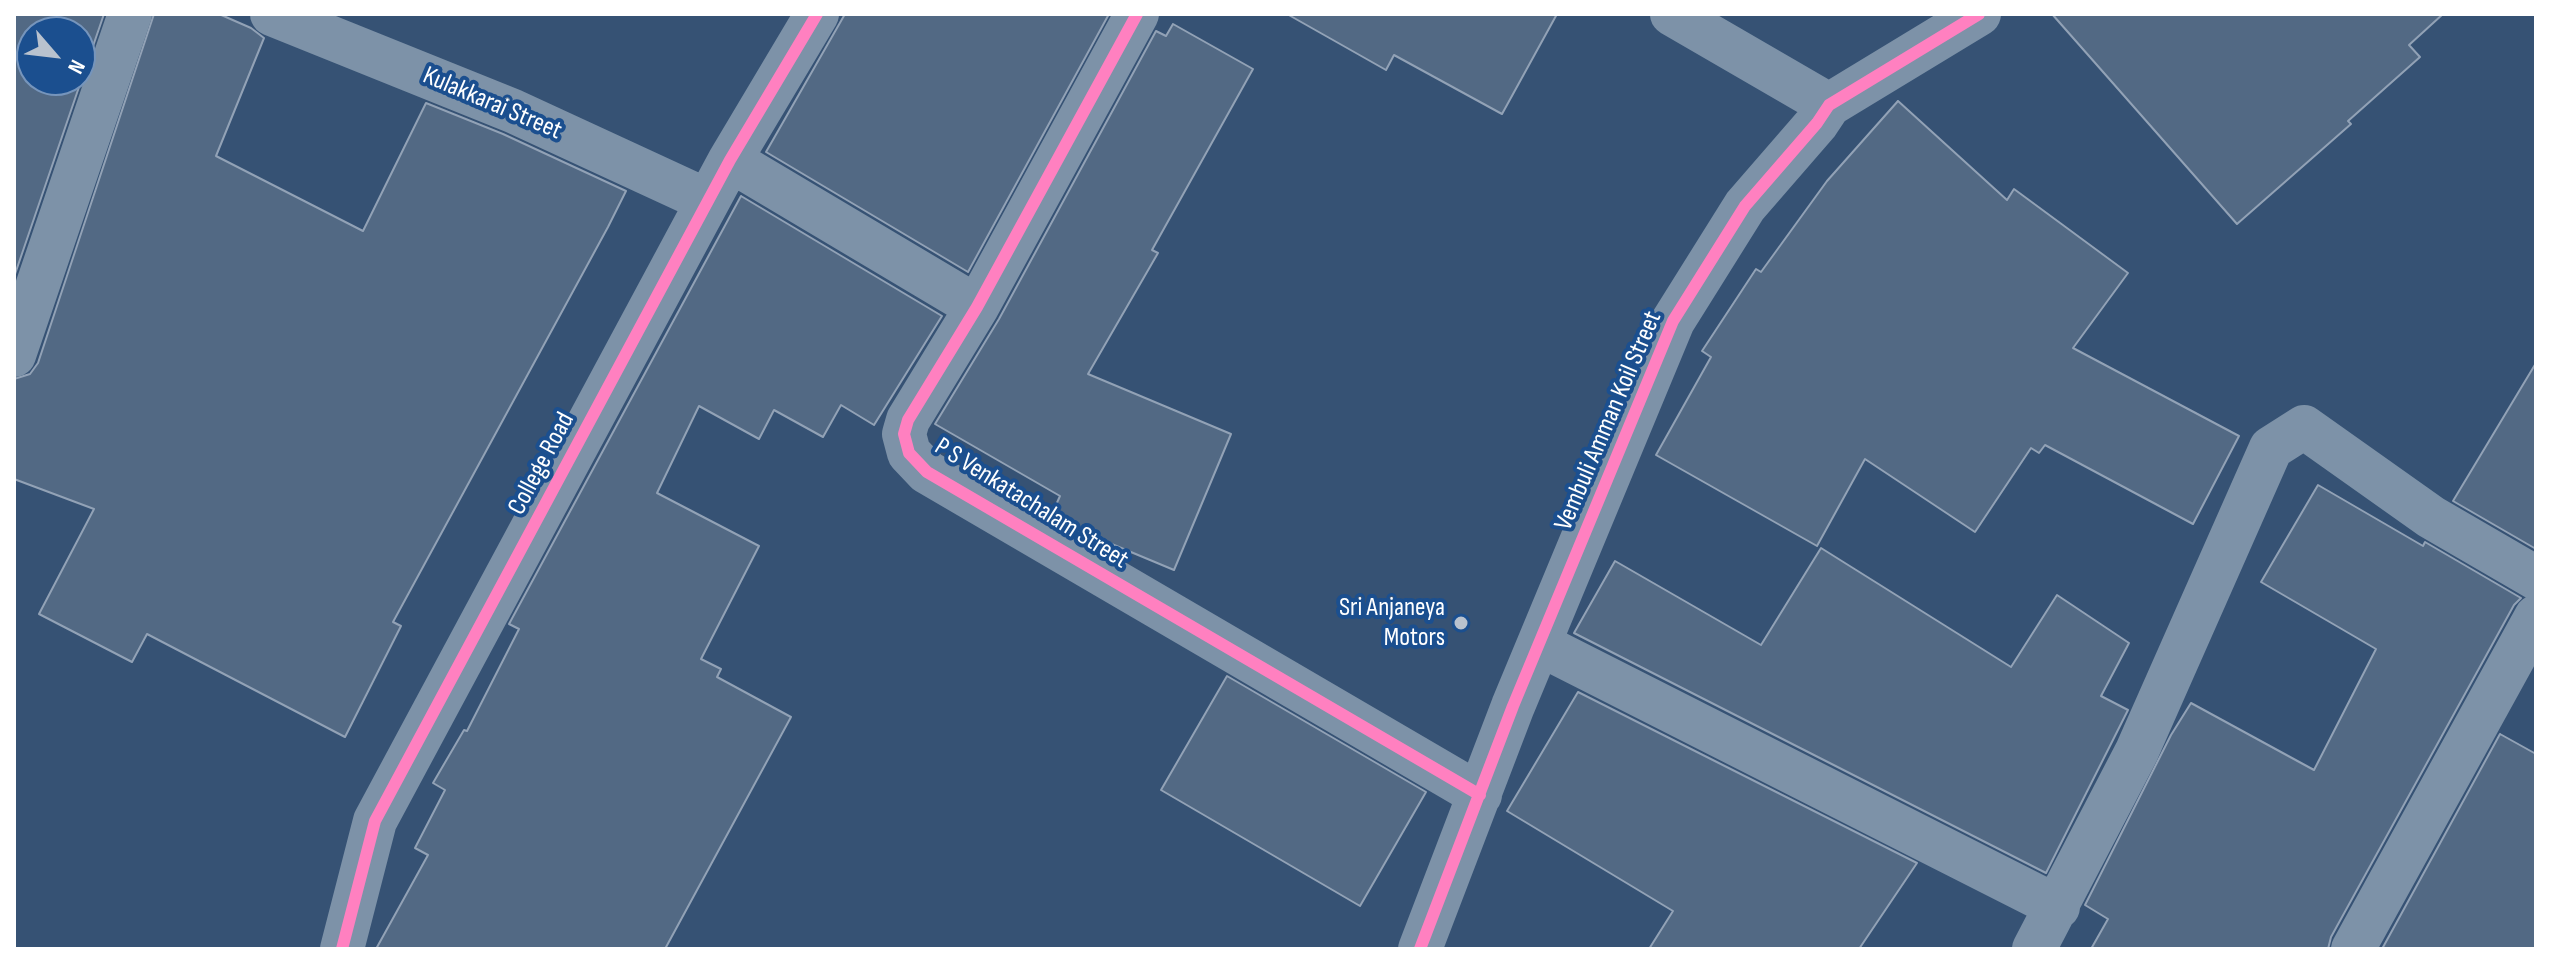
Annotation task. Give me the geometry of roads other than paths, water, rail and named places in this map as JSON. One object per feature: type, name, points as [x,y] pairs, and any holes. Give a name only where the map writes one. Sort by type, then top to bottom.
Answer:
[{"type":"street","points":[[14,355],[130,14]]},
{"type":"street","name":"Kulakkarai Street","points":[[272,14],[513,111],[708,201]]},
{"type":"street","name":"College Road","points":[[342,949],[375,821],[730,160],[817,14]]},
{"type":"street","name":"P S Venkatachalam Street","points":[[1137,14],[977,307],[908,420],[904,434],[909,453],[927,472],[1480,795]]},
{"type":"street","points":[[1672,14],[1829,105]]},
{"type":"street","name":"Vembuli Amman Koil Street","points":[[1420,949],[1539,644],[1673,321],[1745,206],[1829,105],[1979,14]]},
{"type":"street","points":[[730,160],[977,307]]},
{"type":"street","points":[[2034,949],[2137,751],[2271,448],[2304,427],[2431,517],[2536,578]]},
{"type":"street","points":[[2353,949],[2536,617]]},
{"type":"street","points":[[1539,644],[2058,907]]},
{"type":"place","name":"Sri Anjaneya Motors","points":[[1461,623]]}]
